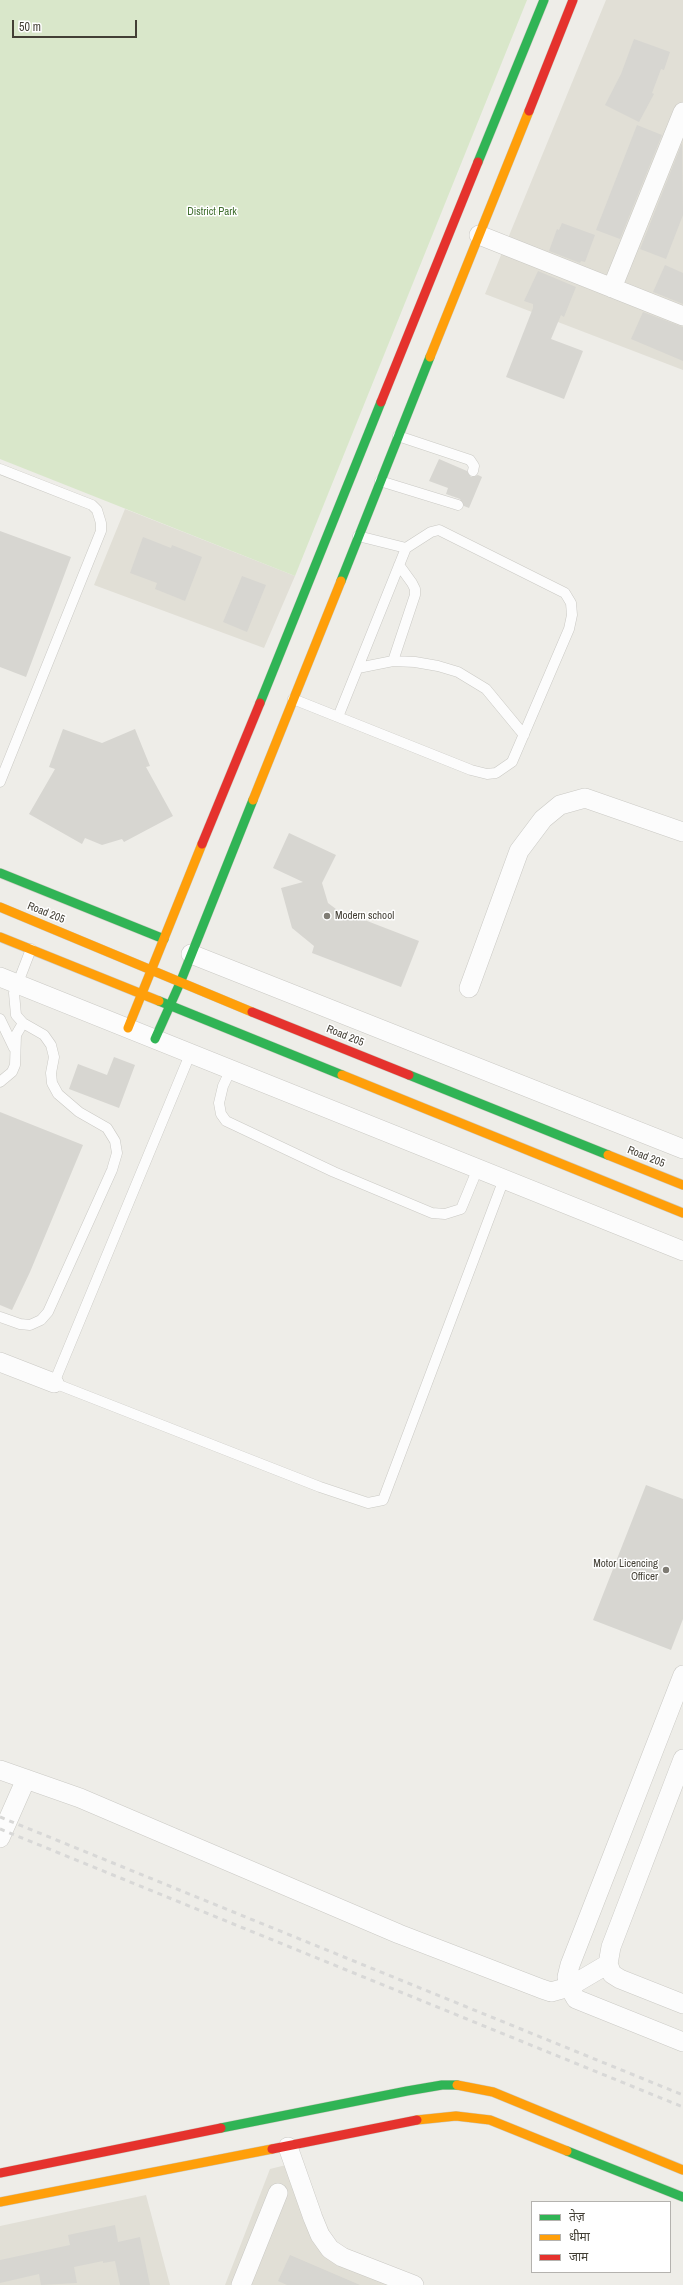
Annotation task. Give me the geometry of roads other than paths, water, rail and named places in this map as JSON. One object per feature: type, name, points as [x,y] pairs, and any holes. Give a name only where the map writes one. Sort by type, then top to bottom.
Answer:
[{"type":"street","points":[[128,1028],[544,0]]},
{"type":"street","points":[[155,1039],[180,983],[573,0]]},
{"type":"street","points":[[612,288],[683,112]]},
{"type":"street","points":[[478,235],[683,316]]},
{"type":"street","points":[[469,988],[519,851],[543,818],[560,805],[585,798],[683,832]]},
{"type":"street","points":[[0,873],[164,939]]},
{"type":"street","name":"Road 205","points":[[0,907],[152,969],[180,983],[683,1184]]},
{"type":"street","points":[[0,937],[142,993],[170,1007],[683,1213]]},
{"type":"street","points":[[191,954],[683,1149]]},
{"type":"street","points":[[8,980],[683,1250]]},
{"type":"street","points":[[0,1362],[54,1383]]},
{"type":"street","points":[[683,1675],[570,1965],[568,1976],[569,1987],[576,1999],[683,2042]]},
{"type":"street","points":[[683,1759],[611,1946],[608,1964],[612,1974],[620,1979],[683,2004]]},
{"type":"street","points":[[0,1770],[80,1798],[362,1918],[511,1978],[551,1992],[569,1987],[608,1964]]},
{"type":"street","points":[[0,1838],[26,1779]]},
{"type":"street","points":[[0,2173],[400,2092],[442,2086],[465,2086],[493,2092],[683,2170]]},
{"type":"street","points":[[0,2202],[288,2147],[430,2118],[472,2116],[496,2123],[683,2197]]},
{"type":"street","points":[[288,2147],[320,2235],[330,2249],[342,2257],[414,2285]]},
{"type":"street","points":[[241,2285],[278,2194]]},
{"type":"lane","points":[[398,436],[470,460],[474,466],[473,471]]},
{"type":"lane","points":[[0,469],[92,505],[97,510],[101,523],[101,531],[0,782]]},
{"type":"lane","points":[[380,481],[458,505]]},
{"type":"lane","points":[[293,699],[470,770],[487,774],[496,773],[512,762],[524,735],[569,628],[572,615],[571,602],[565,593],[439,530],[431,532],[406,548],[338,717]]},
{"type":"lane","points":[[358,536],[406,548]]},
{"type":"lane","points":[[393,661],[416,589],[399,565]]},
{"type":"lane","points":[[358,668],[393,661],[438,666],[473,680],[500,704],[524,735]]},
{"type":"lane","points":[[0,1317],[20,1324],[30,1325],[41,1320],[44,1316],[112,1170],[117,1153],[114,1141],[107,1128],[79,1112],[58,1094],[52,1084],[51,1072],[54,1057],[51,1045],[44,1035],[24,1023],[16,1015],[8,980],[31,950]]},
{"type":"lane","points":[[0,1019],[15,1051]]},
{"type":"lane","points":[[0,1082],[12,1072],[16,1035],[24,1023]]},
{"type":"lane","points":[[191,1052],[54,1383],[320,1487],[368,1503],[383,1500],[504,1179]]},
{"type":"lane","points":[[231,1069],[223,1086],[219,1102],[221,1114],[226,1121],[334,1172],[432,1213],[449,1213],[461,1209],[478,1168]]},
{"type":"railway","points":[[0,1817],[683,2095]]},
{"type":"railway","points":[[0,1829],[683,2107]]},
{"type":"place","name":"Modern school","points":[[327,916]]},
{"type":"place","name":"Motor Licencing Officer","points":[[666,1570]]},
{"type":"park label","name":"District Park","points":[[212,212]]}]
